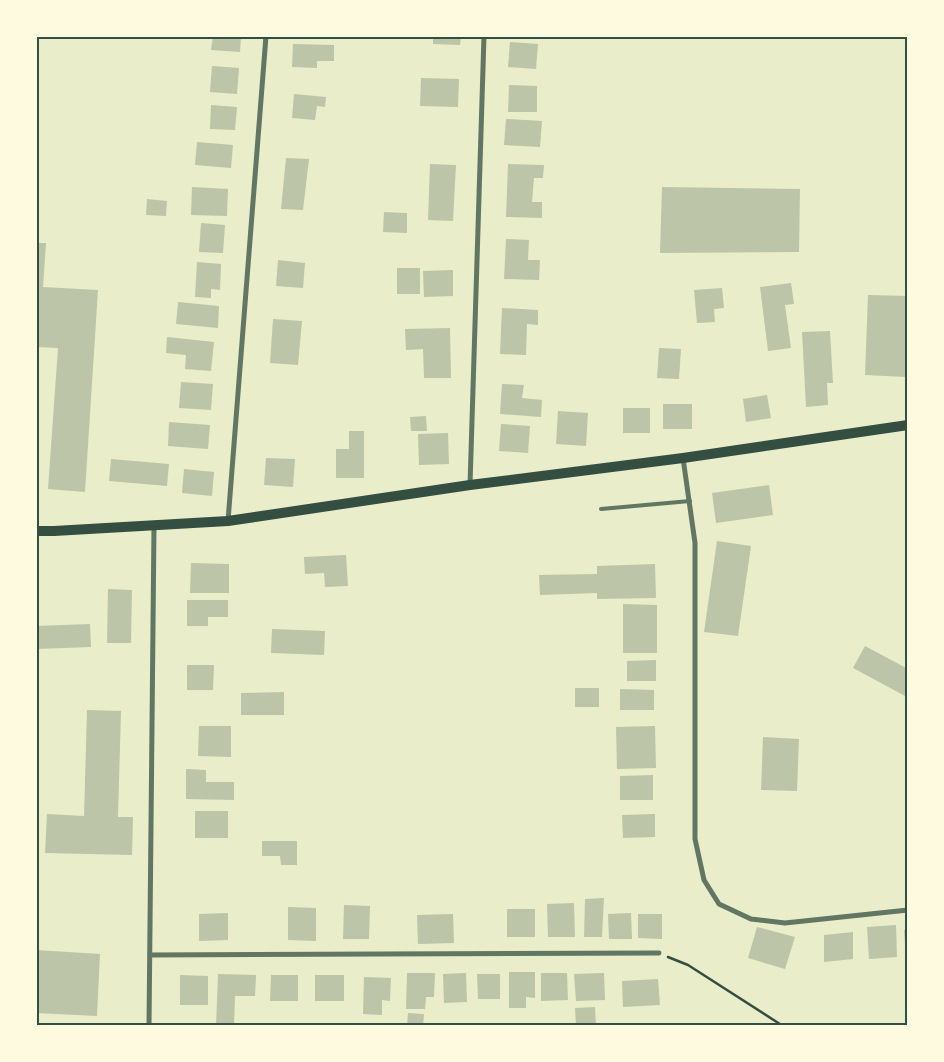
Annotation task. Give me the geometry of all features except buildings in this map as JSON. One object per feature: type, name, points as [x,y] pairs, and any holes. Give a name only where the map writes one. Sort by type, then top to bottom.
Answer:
[{"type":"main road","points":[[36,531],[228,521],[908,425]]},
{"type":"street","points":[[228,521],[266,36]]},
{"type":"street","points":[[470,486],[484,36]]},
{"type":"street","points":[[683,458],[695,543],[695,839],[704,880],[719,904],[751,919],[785,923],[908,910]]},
{"type":"street","points":[[149,1026],[154,526]]},
{"type":"street","points":[[150,955],[659,953]]},
{"type":"lane","points":[[601,509],[690,501]]},
{"type":"path","points":[[659,953],[688,965],[783,1026]]}]
